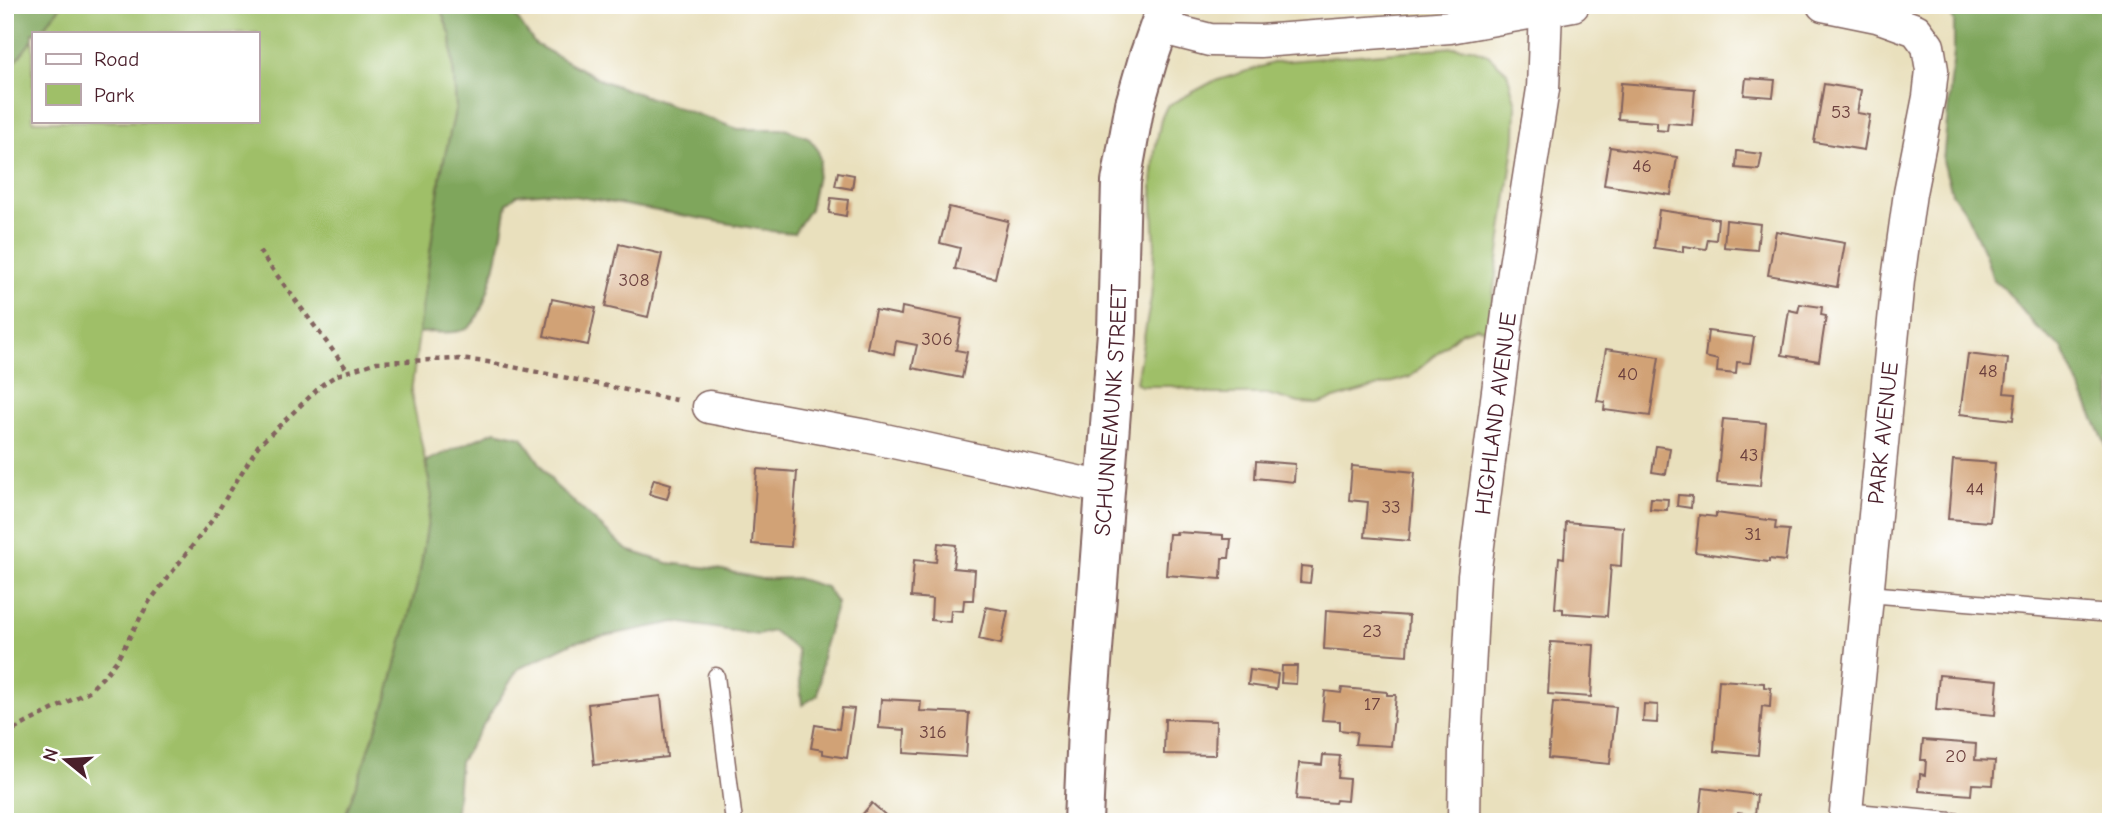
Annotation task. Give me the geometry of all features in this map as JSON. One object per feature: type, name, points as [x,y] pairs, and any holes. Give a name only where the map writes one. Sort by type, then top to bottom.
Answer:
[{"type":"street","name":"PARK AVENUE","points":[[1823,5],[1877,16],[1916,30],[1928,46],[1932,70],[1898,280],[1846,816]]},
{"type":"street","points":[[1163,16],[1210,40],[1260,41],[1450,27],[1560,8]]},
{"type":"street","name":"HIGHLAND AVENUE","points":[[1464,822],[1474,576],[1511,291],[1543,89],[1560,8]]},
{"type":"street","name":"SCHUNNEMUNK STREET","points":[[1083,822],[1087,729],[1117,332],[1121,182],[1132,117],[1163,16]]},
{"type":"street","points":[[709,407],[866,436],[1105,488]]},
{"type":"lane","points":[[1868,594],[2111,614]]},
{"type":"lane","points":[[716,676],[734,822]]},
{"type":"lane","points":[[1846,816],[1961,822]]},
{"type":"path","points":[[259,251],[348,371]]},
{"type":"path","points":[[5,734],[89,691],[105,675],[117,660],[149,602],[213,519],[258,446],[337,374],[377,362],[459,359],[488,362],[709,407]]},
{"type":"green space","points":[[5,5],[62,5],[40,32],[32,32],[32,40],[5,75]]},
{"type":"green space","points":[[62,5],[439,5],[451,36],[456,107],[441,173],[411,392],[432,496],[419,577],[387,699],[343,822],[5,822],[5,75],[32,40],[32,122],[259,122],[259,32],[40,32]]},
{"type":"green space","points":[[439,5],[508,5],[535,44],[603,81],[738,129],[785,129],[808,137],[818,150],[820,161],[810,209],[794,233],[552,192],[517,195],[507,203],[489,289],[476,320],[463,330],[419,333],[441,173],[456,107],[451,36]]},
{"type":"green space","points":[[1947,5],[2111,5],[2111,456],[2062,348],[2037,328],[2003,287],[1993,280],[1985,254],[1965,211],[1952,193],[1943,161],[1954,51],[1954,22]]},
{"type":"green space","points":[[1454,47],[1472,48],[1488,55],[1507,72],[1516,104],[1515,139],[1488,331],[1476,327],[1461,332],[1410,377],[1317,404],[1299,403],[1267,394],[1212,394],[1172,386],[1141,386],[1136,382],[1151,298],[1155,247],[1152,184],[1155,150],[1161,119],[1167,106],[1212,82],[1276,62]]},
{"type":"green space","points":[[495,431],[522,437],[555,485],[627,550],[668,563],[718,569],[761,579],[796,578],[826,587],[837,603],[823,649],[818,695],[802,705],[797,650],[773,631],[758,635],[676,622],[574,642],[518,669],[460,762],[455,822],[343,822],[387,699],[419,577],[432,497],[426,461]]},
{"type":"building","points":[[1746,78],[1775,80],[1773,97],[1744,95]]},
{"type":"building","points":[[1621,83],[1695,89],[1692,125],[1668,123],[1667,131],[1657,130],[1657,122],[1618,119]]},
{"type":"building","points":[[1824,84],[1861,90],[1857,113],[1870,115],[1864,150],[1814,142]]},
{"type":"building","points":[[1610,147],[1677,157],[1671,195],[1604,185]]},
{"type":"building","points":[[1737,151],[1762,154],[1759,170],[1736,168]]},
{"type":"building","points":[[838,172],[854,175],[852,189],[835,186]]},
{"type":"building","points":[[831,198],[848,200],[846,216],[829,213]]},
{"type":"building","points":[[949,207],[1008,221],[995,278],[955,269],[960,248],[940,243]]},
{"type":"building","points":[[1659,210],[1718,219],[1716,240],[1708,239],[1706,249],[1683,246],[1683,252],[1654,248]]},
{"type":"building","points":[[1726,220],[1760,224],[1757,250],[1724,247]]},
{"type":"building","points":[[1776,231],[1845,243],[1837,287],[1768,275]]},
{"type":"building","points":[[619,244],[662,254],[648,317],[605,307]]},
{"type":"building","points":[[552,299],[596,308],[588,345],[544,336]]},
{"type":"building","points":[[1800,304],[1822,307],[1821,315],[1826,316],[1819,361],[1782,355],[1789,310],[1798,312]]},
{"type":"building","points":[[902,307],[962,319],[956,350],[967,352],[962,378],[912,368],[917,345],[896,341],[894,354],[867,348],[875,310],[901,315]]},
{"type":"building","points":[[1708,331],[1754,337],[1750,363],[1737,362],[1736,374],[1717,372],[1718,360],[1705,357]]},
{"type":"building","points":[[1606,349],[1659,357],[1650,416],[1604,410],[1605,402],[1597,401]]},
{"type":"building","points":[[1968,354],[2008,359],[2004,393],[2016,394],[2013,420],[1960,414]]},
{"type":"building","points":[[1723,419],[1766,423],[1760,486],[1717,483]]},
{"type":"building","points":[[1656,446],[1670,448],[1666,474],[1652,472]]},
{"type":"building","points":[[1953,460],[1995,463],[1990,522],[1948,519]]},
{"type":"building","points":[[1256,461],[1295,464],[1294,482],[1255,478]]},
{"type":"building","points":[[1352,466],[1415,472],[1409,541],[1365,537],[1368,502],[1349,500]]},
{"type":"building","points":[[757,469],[797,472],[791,547],[752,544]]},
{"type":"building","points":[[654,479],[671,484],[667,499],[649,494]]},
{"type":"building","points":[[1678,495],[1692,496],[1691,508],[1677,506]]},
{"type":"building","points":[[1651,498],[1668,499],[1667,510],[1650,509]]},
{"type":"building","points":[[1716,513],[1776,521],[1775,529],[1789,530],[1785,561],[1769,559],[1769,562],[1695,552],[1699,515],[1716,517]]},
{"type":"building","points":[[1566,522],[1623,527],[1621,566],[1611,565],[1607,616],[1563,613],[1563,609],[1555,608],[1559,557],[1564,558]]},
{"type":"building","points":[[1176,532],[1223,535],[1223,539],[1231,539],[1229,558],[1222,558],[1221,579],[1166,575],[1169,534],[1177,534]]},
{"type":"building","points":[[938,543],[956,545],[953,568],[975,570],[973,600],[964,600],[963,611],[951,610],[950,622],[931,620],[932,599],[911,597],[914,560],[936,562]]},
{"type":"building","points":[[1301,566],[1312,567],[1310,583],[1300,582]]},
{"type":"building","points":[[986,607],[1008,611],[1001,644],[979,639]]},
{"type":"building","points":[[1326,610],[1409,616],[1407,655],[1324,649]]},
{"type":"building","points":[[1551,642],[1594,645],[1591,697],[1548,694]]},
{"type":"building","points":[[1282,666],[1297,666],[1296,684],[1281,683]]},
{"type":"building","points":[[1250,670],[1278,674],[1276,689],[1248,685]]},
{"type":"building","points":[[1939,675],[1998,680],[1995,715],[1936,710]]},
{"type":"building","points":[[1719,680],[1764,683],[1764,687],[1771,688],[1770,707],[1762,706],[1758,755],[1714,751]]},
{"type":"building","points":[[1342,688],[1396,695],[1391,746],[1355,744],[1357,732],[1340,730],[1340,721],[1322,720],[1325,691],[1341,693]]},
{"type":"building","points":[[661,696],[667,757],[594,765],[588,704]]},
{"type":"building","points":[[881,699],[921,701],[920,711],[969,713],[966,757],[904,753],[905,730],[879,728]]},
{"type":"building","points":[[1553,702],[1616,707],[1610,764],[1548,758]]},
{"type":"building","points":[[1644,704],[1658,705],[1657,723],[1643,722]]},
{"type":"building","points":[[842,708],[854,709],[847,758],[823,754],[823,750],[811,748],[815,725],[839,729]]},
{"type":"building","points":[[1165,719],[1216,721],[1215,755],[1164,754]]},
{"type":"building","points":[[1923,740],[1976,744],[1975,760],[1995,761],[1993,785],[1972,784],[1971,795],[1919,791],[1920,774],[1925,775],[1926,760],[1921,760]]},
{"type":"building","points":[[1323,755],[1340,756],[1338,778],[1349,779],[1347,801],[1336,800],[1335,803],[1296,800],[1299,763],[1322,765]]},
{"type":"building","points":[[1703,788],[1757,795],[1755,815],[1738,813],[1737,822],[1699,822]]},
{"type":"building","points":[[872,803],[893,822],[856,822]]}]
